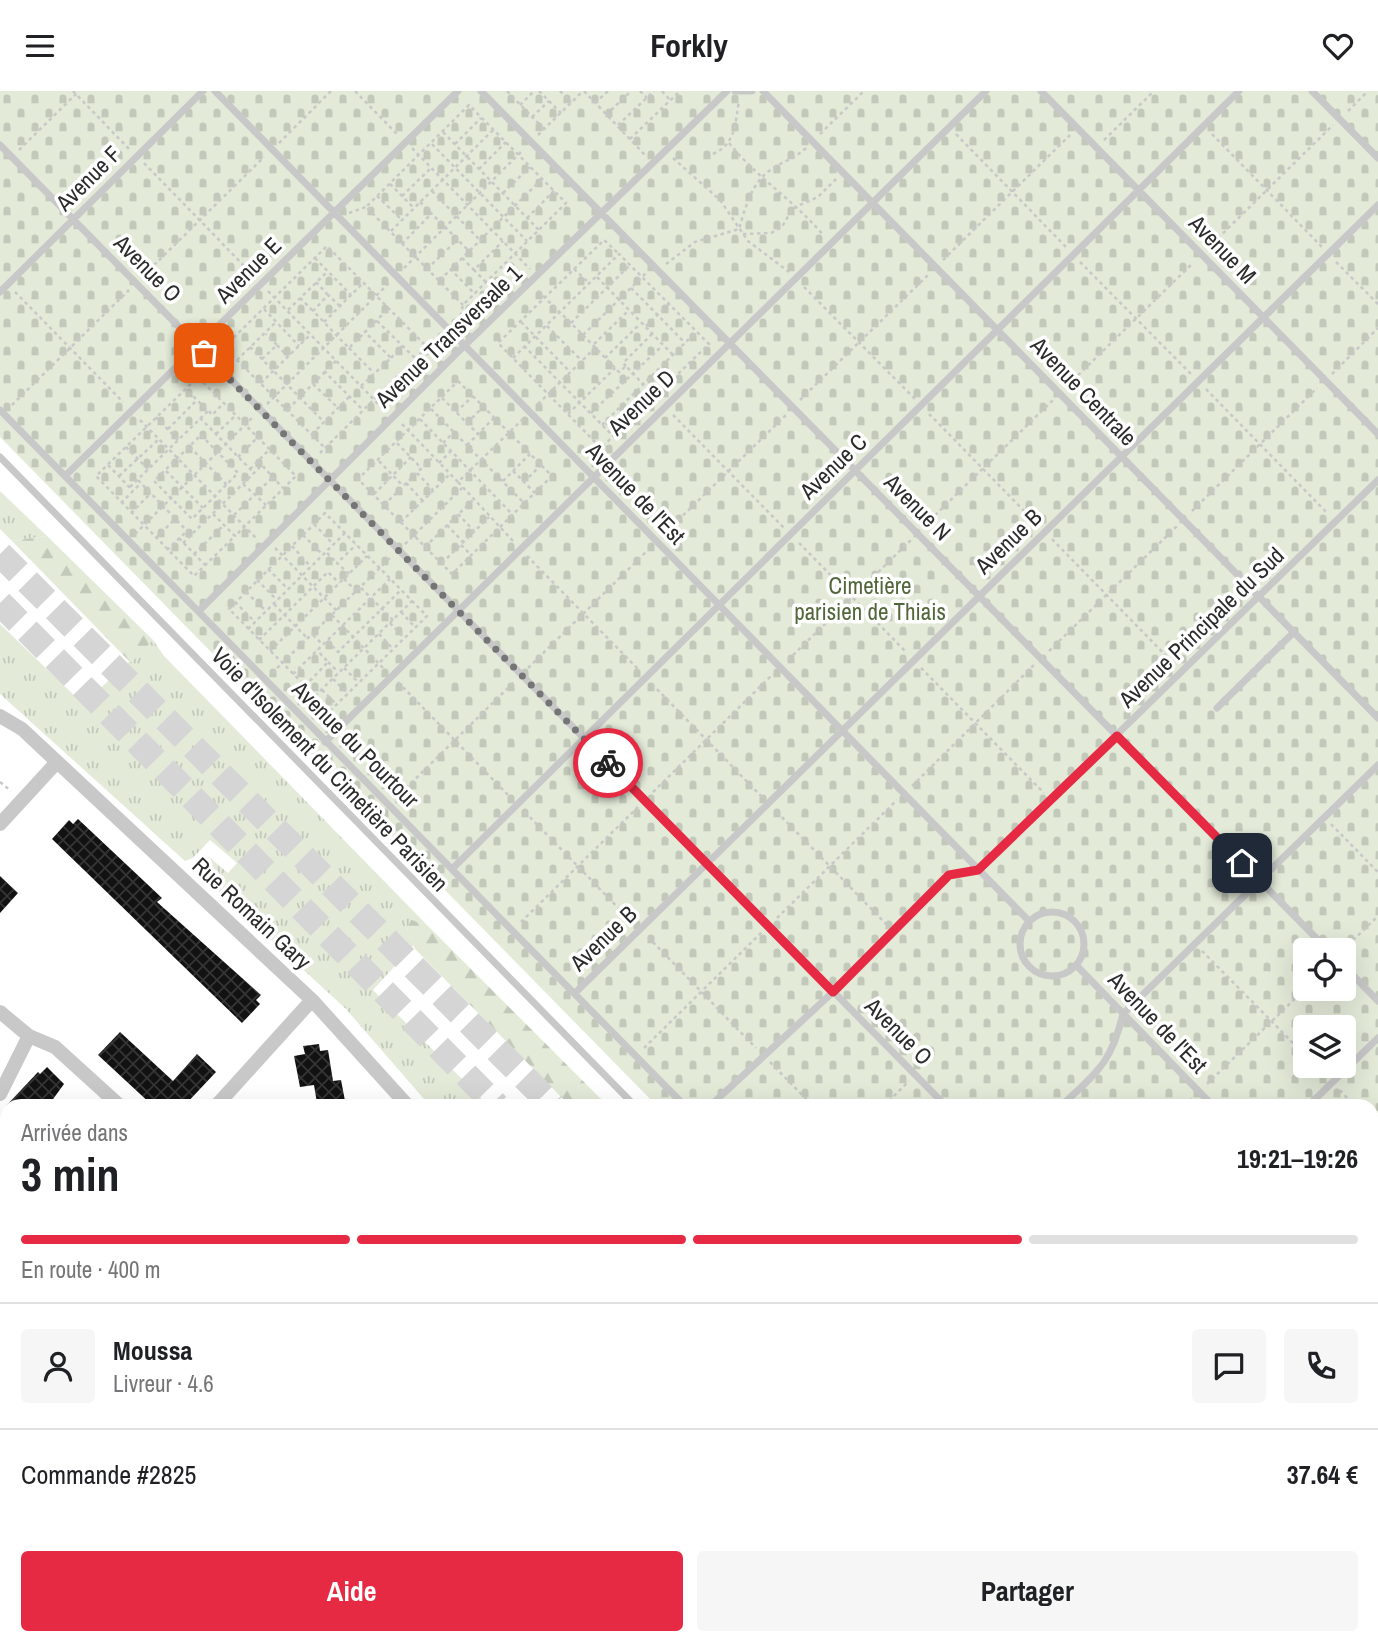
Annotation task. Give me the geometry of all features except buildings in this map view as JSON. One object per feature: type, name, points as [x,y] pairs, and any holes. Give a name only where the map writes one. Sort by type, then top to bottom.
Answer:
[{"type":"street","name":"Rue Romain Gary","points":[[0,716],[22,729],[312,1000],[402,1099]]},
{"type":"street","points":[[0,824],[57,762]]},
{"type":"street","points":[[222,1099],[312,1000]]},
{"type":"street","points":[[0,1012],[29,1035],[55,1047],[112,1099]]},
{"type":"street","points":[[0,1094],[29,1035]]},
{"type":"lane","name":"Avenue F","points":[[0,292],[204,91]]},
{"type":"lane","name":"Avenue de l'Est","points":[[215,91],[1029,921]]},
{"type":"lane","name":"Avenue E","points":[[65,477],[261,283],[336,215],[458,91]]},
{"type":"lane","name":"Avenue N","points":[[481,91],[1316,938]]},
{"type":"lane","name":"Avenue Transversale 1","points":[[199,611],[464,346],[727,91]]},
{"type":"lane","points":[[738,92],[752,91]]},
{"type":"lane","name":"Avenue Centrale","points":[[763,91],[1378,718]]},
{"type":"lane","name":"Avenue D","points":[[325,742],[986,91]]},
{"type":"lane","name":"Avenue M","points":[[1041,91],[1378,434]]},
{"type":"lane","name":"Avenue C","points":[[453,868],[1239,91]]},
{"type":"lane","points":[[1312,91],[1378,158]]},
{"type":"lane","name":"Avenue O","points":[[0,145],[939,1099]]},
{"type":"lane","name":"Avenue B","points":[[575,993],[1378,205]]},
{"type":"lane","name":"Avenue du Pourtour","points":[[2,412],[678,1099]]},
{"type":"lane","name":"Voie d'Isolement du Cimetière Parisien","points":[[0,457],[628,1099]]},
{"type":"lane","name":"Avenue Principale du Sud","points":[[718,1099],[833,992],[949,875],[978,870],[1378,479]]},
{"type":"lane","points":[[1217,708],[1294,632]]},
{"type":"lane","points":[[1069,1099],[1104,1066],[1117,1041],[1123,1014],[1378,765]]},
{"type":"lane","name":"Avenue de l'Est","points":[[1059,912],[1077,924],[1084,944],[1076,965],[1059,975],[1048,976],[1030,967],[1020,949],[1023,929],[1029,921],[1038,915],[1059,912]]},
{"type":"lane","name":"Avenue de l'Est","points":[[1076,965],[1206,1099]]},
{"type":"lane","points":[[1356,979],[1378,1001]]},
{"type":"lane","points":[[1315,1099],[1378,1038]]},
{"type":"path","points":[[2,412],[331,91]]},
{"type":"path","points":[[355,91],[537,276]]},
{"type":"path","points":[[520,105],[534,91]]},
{"type":"path","points":[[539,91],[561,113]]},
{"type":"path","points":[[560,91],[571,102]]},
{"type":"path","points":[[128,540],[583,91],[653,163]]},
{"type":"path","points":[[595,103],[608,91]]},
{"type":"path","points":[[606,114],[631,91]]},
{"type":"path","points":[[640,91],[647,98]]},
{"type":"path","points":[[617,126],[654,91]]},
{"type":"path","points":[[662,91],[670,100]]},
{"type":"path","points":[[630,139],[680,91]]},
{"type":"path","points":[[738,229],[750,197],[764,175],[796,158],[864,91]]},
{"type":"path","points":[[1097,147],[1154,91]]},
{"type":"path","points":[[513,930],[1368,91]]},
{"type":"path","points":[[12,157],[76,92],[893,931]]},
{"type":"path","points":[[509,92],[544,129]]},
{"type":"path","points":[[713,154],[729,143],[738,92]]},
{"type":"path","points":[[532,117],[549,101]]},
{"type":"path","points":[[336,215],[366,207],[469,105],[566,203],[463,305],[459,325],[452,333],[427,347],[324,447],[225,347],[327,246],[427,347]]},
{"type":"path","points":[[455,144],[481,118]]},
{"type":"path","points":[[1204,126],[1378,305]]},
{"type":"path","points":[[389,805],[1077,127]]},
{"type":"path","points":[[949,128],[1336,521]]},
{"type":"path","points":[[390,232],[493,130]]},
{"type":"path","points":[[442,131],[539,230]]},
{"type":"path","points":[[479,169],[506,142]]},
{"type":"path","points":[[430,143],[527,241]]},
{"type":"path","points":[[729,143],[755,171],[764,175],[793,208],[809,217],[830,244]]},
{"type":"path","points":[[666,151],[720,200],[743,235],[795,278],[1182,672]]},
{"type":"path","points":[[503,193],[530,167]]},
{"type":"path","points":[[402,196],[431,168]]},
{"type":"path","points":[[743,235],[771,233],[782,227],[793,208],[818,197],[842,172]]},
{"type":"path","points":[[439,281],[542,179]]},
{"type":"path","points":[[390,184],[414,208]]},
{"type":"path","points":[[432,191],[480,240]]},
{"type":"path","points":[[527,218],[554,191]]},
{"type":"path","points":[[377,195],[402,220]]},
{"type":"path","points":[[420,202],[469,251]]},
{"type":"path","points":[[366,207],[463,305]]},
{"type":"path","points":[[402,244],[431,213]]},
{"type":"path","points":[[583,335],[642,277],[695,242],[738,229]]},
{"type":"path","points":[[427,269],[457,240]]},
{"type":"path","points":[[604,240],[619,254],[709,344],[601,448],[498,343],[604,240]]},
{"type":"path","points":[[474,270],[503,241]]},
{"type":"path","points":[[513,358],[619,254]]},
{"type":"path","points":[[315,258],[351,295]]},
{"type":"path","points":[[462,258],[486,282]]},
{"type":"path","points":[[571,323],[630,265]]},
{"type":"path","points":[[450,269],[475,294]]},
{"type":"path","points":[[574,269],[589,283]]},
{"type":"path","points":[[287,311],[328,271]]},
{"type":"path","points":[[596,276],[673,355]]},
{"type":"path","points":[[316,282],[340,306]]},
{"type":"path","points":[[324,322],[363,283]]},
{"type":"path","points":[[530,283],[619,372],[626,366]]},
{"type":"path","points":[[631,287],[685,343]]},
{"type":"path","points":[[313,311],[328,295]]},
{"type":"path","points":[[300,298],[374,373]]},
{"type":"path","points":[[645,327],[669,304]]},
{"type":"path","points":[[349,348],[389,308]]},
{"type":"path","points":[[264,309],[299,346]]},
{"type":"path","points":[[458,482],[582,361],[629,310]]},
{"type":"path","points":[[377,321],[415,358]]},
{"type":"path","points":[[237,360],[276,322]]},
{"type":"path","points":[[520,322],[570,372]]},
{"type":"path","points":[[605,358],[641,323]]},
{"type":"path","points":[[546,325],[582,361]]},
{"type":"path","points":[[637,1055],[1378,328]]},
{"type":"path","points":[[365,332],[391,358]]},
{"type":"path","points":[[602,425],[696,332]]},
{"type":"path","points":[[265,333],[288,357]]},
{"type":"path","points":[[261,383],[311,334]]},
{"type":"path","points":[[652,334],[623,363],[1051,800]]},
{"type":"path","points":[[262,359],[276,345]]},
{"type":"path","points":[[591,413],[663,345]]},
{"type":"path","points":[[361,386],[402,346]]},
{"type":"path","points":[[524,346],[613,436]]},
{"type":"path","points":[[250,347],[324,422]]},
{"type":"path","points":[[287,409],[337,361]]},
{"type":"path","points":[[568,414],[615,368]]},
{"type":"path","points":[[326,372],[363,410]]},
{"type":"path","points":[[198,377],[224,403],[296,476],[194,576],[96,476],[198,377]]},
{"type":"path","points":[[458,381],[473,396],[552,476],[453,574],[358,479],[458,381]]},
{"type":"path","points":[[313,384],[338,408]]},
{"type":"path","points":[[186,388],[212,415]]},
{"type":"path","points":[[312,435],[350,396]]},
{"type":"path","points":[[456,412],[473,396]]},
{"type":"path","points":[[442,398],[478,434]]},
{"type":"path","points":[[168,429],[198,400]]},
{"type":"path","points":[[205,422],[224,403]]},
{"type":"path","points":[[467,423],[484,407]]},
{"type":"path","points":[[431,408],[525,504]]},
{"type":"path","points":[[121,503],[148,469],[208,411]]},
{"type":"path","points":[[216,434],[236,415]]},
{"type":"path","points":[[156,417],[178,440]]},
{"type":"path","points":[[200,418],[254,473]]},
{"type":"path","points":[[467,445],[494,418]]},
{"type":"path","points":[[420,419],[513,515]]},
{"type":"path","points":[[443,443],[454,432]]},
{"type":"path","points":[[201,435],[238,473],[192,519],[154,481],[190,446],[201,435]]},
{"type":"path","points":[[238,457],[258,437]]},
{"type":"path","points":[[119,476],[159,439]]},
{"type":"path","points":[[396,442],[422,468]]},
{"type":"path","points":[[190,446],[227,485]]},
{"type":"path","points":[[126,447],[148,469]]},
{"type":"path","points":[[250,469],[270,449]]},
{"type":"path","points":[[439,463],[451,451]]},
{"type":"path","points":[[503,481],[530,454]]},
{"type":"path","points":[[373,495],[411,457]]},
{"type":"path","points":[[384,505],[433,457]]},
{"type":"path","points":[[378,460],[422,500]]},
{"type":"path","points":[[258,461],[284,488]]},
{"type":"path","points":[[108,465],[133,491]]},
{"type":"path","points":[[183,543],[262,465]]},
{"type":"path","points":[[524,482],[541,465]]},
{"type":"path","points":[[166,470],[203,508]]},
{"type":"path","points":[[513,471],[535,493]]},
{"type":"path","points":[[417,473],[433,489]]},
{"type":"path","points":[[401,522],[450,474]]},
{"type":"path","points":[[234,515],[273,477]]},
{"type":"path","points":[[130,487],[139,481]]},
{"type":"path","points":[[139,481],[191,535]]},
{"type":"path","points":[[243,484],[265,505]]},
{"type":"path","points":[[265,680],[463,487]]},
{"type":"path","points":[[131,513],[151,493]]},
{"type":"path","points":[[425,547],[474,499]]},
{"type":"path","points":[[213,513],[235,535]]},
{"type":"path","points":[[325,513],[427,616],[330,711],[229,609],[314,524],[325,513]]},
{"type":"path","points":[[458,515],[474,531]]},
{"type":"path","points":[[442,563],[490,516]]},
{"type":"path","points":[[156,538],[175,519]]},
{"type":"path","points":[[314,524],[334,545]]},
{"type":"path","points":[[194,554],[224,525]]},
{"type":"path","points":[[447,525],[471,555]]},
{"type":"path","points":[[167,550],[187,531]]},
{"type":"path","points":[[248,629],[345,533]]},
{"type":"path","points":[[303,535],[349,574]]},
{"type":"path","points":[[179,538],[205,565]]},
{"type":"path","points":[[269,541],[337,611]]},
{"type":"path","points":[[337,563],[356,545]]},
{"type":"path","points":[[292,546],[312,566]]},
{"type":"path","points":[[270,651],[367,556]]},
{"type":"path","points":[[268,569],[288,589]]},
{"type":"path","points":[[259,640],[328,572],[340,583]]},
{"type":"path","points":[[344,579],[356,591]]},
{"type":"path","points":[[293,674],[390,579]]},
{"type":"path","points":[[257,580],[308,639]]},
{"type":"path","points":[[360,587],[382,609],[404,638]]},
{"type":"path","points":[[327,641],[338,652],[401,590]]},
{"type":"path","points":[[246,592],[266,611]]},
{"type":"path","points":[[315,696],[412,601]]},
{"type":"path","points":[[235,602],[255,622]]},
{"type":"path","points":[[401,613],[415,627]]},
{"type":"path","points":[[332,615],[806,1099]]},
{"type":"path","points":[[313,634],[323,645]]},
{"type":"path","points":[[379,634],[393,649]]},
{"type":"path","points":[[317,650],[339,673]]},
{"type":"path","points":[[305,685],[328,662]]},
{"type":"path","points":[[344,668],[359,683]]},
{"type":"path","points":[[333,679],[348,694]]},
{"type":"path","points":[[322,689],[337,705]]},
{"type":"path","points":[[0,782],[12,793]]},
{"type":"path","points":[[1325,818],[1378,872]]},
{"type":"path","points":[[1355,938],[1378,916]]},
{"type":"path","points":[[1195,944],[1293,1043]]},
{"type":"path","points":[[1192,1099],[1293,1001]]},
{"type":"path","points":[[891,1099],[915,1075]]},
{"type":"green space","name":"Cimetière parisien de Thiais","points":[[0,91],[1378,91],[1378,1099],[650,1099],[0,437]]},
{"type":"green space","points":[[0,491],[47,536],[12,541],[0,529]]},
{"type":"green space","points":[[47,536],[153,640],[131,663],[12,541]]},
{"type":"green space","points":[[0,624],[83,704],[153,640],[164,656],[427,925],[411,921],[407,929],[414,945],[373,990],[482,1099],[424,1099],[346,1009],[204,878],[202,864],[209,857],[228,873],[237,863],[210,840],[193,858],[185,861],[0,694]]},
{"type":"green space","points":[[411,920],[427,925],[601,1099],[563,1099],[415,949],[407,929]]},
{"type":"tunnel","points":[[0,554],[546,1099]]},
{"type":"tunnel","points":[[0,603],[490,1099]]},
{"type":"way so far","points":[[204,353],[608,763]]},
{"type":"route","points":[[608,763],[833,992],[949,875],[978,870],[1117,736],[1242,863]]}]
